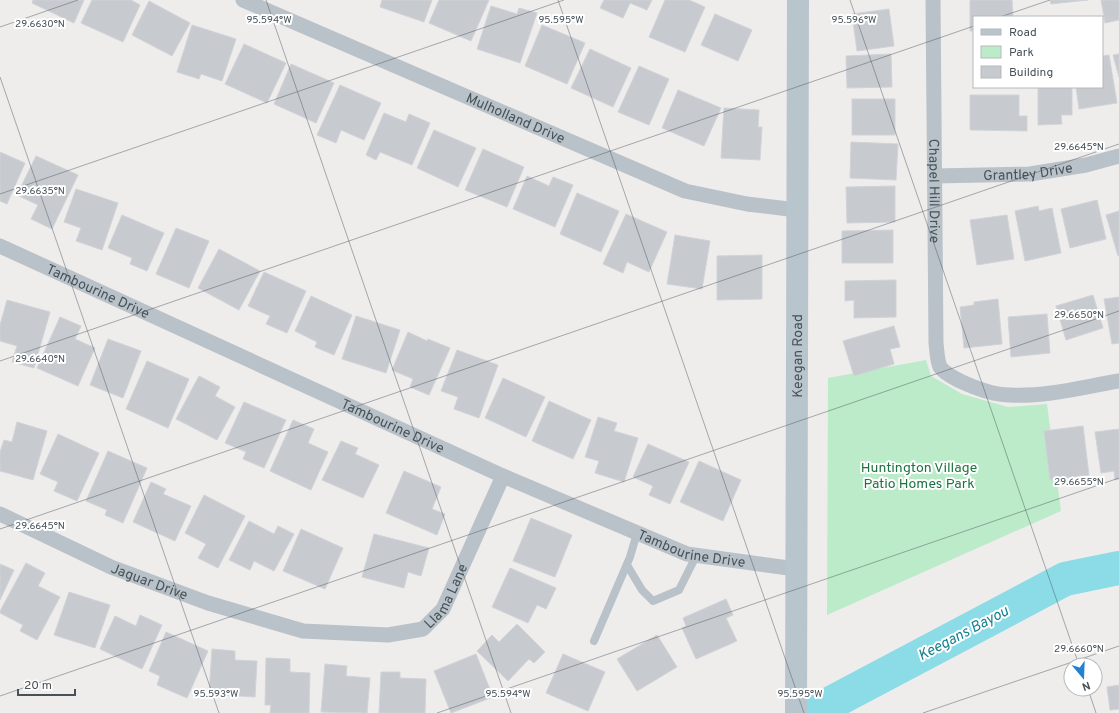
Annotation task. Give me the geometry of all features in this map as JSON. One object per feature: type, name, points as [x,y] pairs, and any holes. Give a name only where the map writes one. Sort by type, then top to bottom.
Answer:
[{"type":"street","name":"Mulholland Drive","points":[[243,0],[685,191],[746,204],[797,210]]},
{"type":"street","name":"Keegan Road","points":[[796,713],[798,0]]},
{"type":"street","name":"Chapel Hill Drive","points":[[934,0],[937,358],[941,368],[966,384],[986,391],[1009,395],[1050,393],[1119,381]]},
{"type":"street","name":"Grantley Drive","points":[[935,176],[1030,174],[1086,165],[1119,156]]},
{"type":"street","name":"Tambourine Drive","points":[[0,246],[503,476],[687,554],[796,569]]},
{"type":"street","name":"Llama Lane","points":[[306,631],[388,635],[423,628],[443,609],[503,476]]},
{"type":"street","name":"Jaguar Drive","points":[[0,514],[111,567],[208,603],[306,631]]},
{"type":"lane","points":[[594,641],[626,565],[637,533]]},
{"type":"lane","points":[[626,565],[642,590],[654,601],[679,590],[696,556]]},
{"type":"green space","name":"Huntington Village Patio Homes Park","points":[[926,360],[931,376],[962,394],[1008,407],[1047,404],[1061,511],[827,615],[828,378]]},
{"type":"building","points":[[33,0],[84,0],[74,23],[32,3]]},
{"type":"building","points":[[92,0],[131,0],[140,5],[123,42],[81,23]]},
{"type":"building","points":[[382,0],[432,0],[424,22],[380,7]]},
{"type":"building","points":[[439,0],[489,0],[471,41],[429,23]]},
{"type":"building","points":[[604,0],[652,0],[647,10],[630,3],[623,18],[600,8]]},
{"type":"building","points":[[665,0],[689,0],[705,7],[685,52],[649,37]]},
{"type":"building","points":[[970,0],[1012,0],[1013,16],[973,16],[973,31],[970,31]]},
{"type":"building","points":[[1050,0],[1088,0],[1051,4]]},
{"type":"building","points":[[1101,0],[1119,0],[1119,20],[1105,23]]},
{"type":"building","points":[[149,1],[190,23],[172,56],[132,35]]},
{"type":"building","points":[[491,6],[517,14],[519,8],[537,13],[520,63],[477,49]]},
{"type":"building","points":[[889,9],[894,46],[857,51],[852,14]]},
{"type":"building","points":[[715,14],[752,30],[738,61],[701,45]]},
{"type":"building","points":[[192,25],[236,39],[222,81],[201,74],[199,79],[177,72]]},
{"type":"building","points":[[542,25],[585,43],[567,84],[525,66]]},
{"type":"building","points":[[244,44],[286,63],[267,103],[225,84]]},
{"type":"building","points":[[590,49],[631,68],[613,107],[571,88]]},
{"type":"building","points":[[891,54],[892,87],[847,88],[846,56]]},
{"type":"building","points":[[1119,54],[1119,77],[1113,55]]},
{"type":"building","points":[[1109,55],[1117,103],[1079,109],[1076,88],[1103,88],[1103,56]]},
{"type":"building","points":[[291,64],[334,83],[316,123],[274,104]]},
{"type":"building","points":[[639,66],[669,79],[649,125],[618,112]]},
{"type":"building","points":[[340,85],[381,103],[364,140],[341,130],[336,143],[317,135]]},
{"type":"building","points":[[1038,88],[1072,88],[1072,115],[1061,115],[1062,124],[1038,125]]},
{"type":"building","points":[[678,90],[721,108],[704,146],[662,128]]},
{"type":"building","points":[[970,95],[1019,95],[1019,116],[1027,116],[1027,131],[970,130]]},
{"type":"building","points":[[852,99],[895,99],[895,135],[852,135]]},
{"type":"building","points":[[724,108],[759,110],[758,127],[762,127],[760,160],[721,158]]},
{"type":"building","points":[[384,113],[406,122],[409,114],[430,123],[412,165],[380,152],[376,160],[366,155]]},
{"type":"building","points":[[434,130],[476,148],[458,187],[417,168]]},
{"type":"building","points":[[851,142],[898,144],[896,180],[850,178]]},
{"type":"building","points":[[483,149],[524,167],[507,207],[465,190]]},
{"type":"building","points":[[0,152],[25,163],[7,204],[0,201]]},
{"type":"building","points":[[36,156],[78,175],[52,229],[31,219],[38,205],[17,195]]},
{"type":"building","points":[[527,176],[549,186],[553,177],[573,185],[555,227],[513,209]]},
{"type":"building","points":[[895,186],[895,222],[847,223],[846,187]]},
{"type":"building","points":[[76,189],[118,203],[102,250],[76,241],[81,228],[64,222]]},
{"type":"building","points":[[577,193],[619,211],[601,252],[560,234]]},
{"type":"building","points":[[1097,200],[1106,239],[1070,248],[1061,209]]},
{"type":"building","points":[[1038,206],[1039,211],[1052,208],[1061,253],[1025,261],[1015,211]]},
{"type":"building","points":[[1119,211],[1119,255],[1118,256],[1106,215]]},
{"type":"building","points":[[626,214],[667,232],[649,272],[627,262],[623,273],[603,264]]},
{"type":"building","points":[[122,215],[164,233],[147,271],[130,264],[132,258],[108,248]]},
{"type":"building","points":[[1007,215],[1014,259],[977,265],[970,220]]},
{"type":"building","points":[[176,228],[209,241],[189,288],[156,274]]},
{"type":"building","points":[[893,230],[893,263],[842,263],[842,231]]},
{"type":"building","points":[[675,235],[710,241],[702,289],[667,284]]},
{"type":"building","points":[[219,249],[260,271],[239,310],[198,288]]},
{"type":"building","points":[[762,255],[762,299],[717,300],[717,256]]},
{"type":"building","points":[[264,272],[306,291],[287,333],[266,324],[270,316],[248,306]]},
{"type":"building","points":[[896,280],[896,317],[854,318],[854,300],[845,301],[845,281]]},
{"type":"building","points":[[1093,295],[1103,328],[1066,340],[1056,306]]},
{"type":"building","points":[[311,296],[352,315],[334,355],[315,347],[317,342],[295,331]]},
{"type":"building","points":[[1119,297],[1119,343],[1112,344],[1104,299]]},
{"type":"building","points":[[998,299],[1002,344],[964,348],[960,307],[974,305],[974,302]]},
{"type":"building","points":[[7,300],[50,312],[34,368],[12,362],[17,346],[0,341],[0,325]]},
{"type":"building","points":[[1047,314],[1050,353],[1011,357],[1008,317]]},
{"type":"building","points":[[356,316],[400,330],[386,373],[342,359]]},
{"type":"building","points":[[60,317],[81,326],[75,339],[95,348],[78,386],[37,368]]},
{"type":"building","points":[[894,326],[900,347],[890,349],[894,364],[854,376],[843,341]]},
{"type":"building","points":[[408,332],[427,341],[428,339],[450,348],[429,395],[410,387],[413,379],[392,370]]},
{"type":"building","points":[[108,339],[141,351],[123,398],[90,385]]},
{"type":"building","points":[[457,350],[498,365],[479,418],[454,409],[458,397],[441,391]]},
{"type":"building","points":[[147,361],[189,379],[168,428],[126,409]]},
{"type":"building","points":[[199,376],[220,387],[215,396],[235,407],[217,440],[176,419]]},
{"type":"building","points":[[503,378],[545,397],[526,437],[485,418]]},
{"type":"building","points":[[549,401],[591,420],[573,459],[532,441]]},
{"type":"building","points":[[244,402],[286,420],[264,468],[243,459],[246,452],[225,443]]},
{"type":"building","points":[[598,417],[617,423],[614,431],[638,438],[624,482],[595,473],[599,461],[585,457]]},
{"type":"building","points":[[293,420],[314,429],[308,443],[328,452],[311,490],[270,471]]},
{"type":"building","points":[[17,422],[47,431],[33,480],[0,471],[0,452],[4,440],[12,442]]},
{"type":"building","points":[[1083,426],[1089,475],[1050,480],[1044,431]]},
{"type":"building","points":[[1119,429],[1119,479],[1115,480],[1114,471],[1101,473],[1095,432]]},
{"type":"building","points":[[58,434],[99,453],[77,501],[54,491],[58,482],[40,474]]},
{"type":"building","points":[[341,441],[358,448],[355,454],[379,465],[363,498],[322,480]]},
{"type":"building","points":[[648,444],[689,462],[670,504],[649,495],[653,486],[633,477]]},
{"type":"building","points":[[108,451],[147,468],[123,523],[105,515],[107,510],[86,501]]},
{"type":"building","points":[[699,461],[741,480],[723,521],[680,502]]},
{"type":"building","points":[[404,471],[441,487],[432,509],[445,514],[437,535],[386,513]]},
{"type":"building","points":[[151,482],[166,489],[163,494],[191,506],[175,541],[133,522]]},
{"type":"building","points":[[204,495],[245,516],[218,568],[198,558],[206,544],[185,533]]},
{"type":"building","points":[[531,518],[572,535],[555,577],[513,561]]},
{"type":"building","points":[[249,521],[274,534],[278,526],[294,534],[274,571],[254,561],[250,570],[229,560]]},
{"type":"building","points":[[301,529],[343,548],[325,589],[283,571]]},
{"type":"building","points":[[374,534],[429,548],[421,576],[408,572],[404,588],[362,577]]},
{"type":"building","points":[[26,563],[45,573],[38,586],[60,597],[37,640],[20,631],[23,625],[0,613]]},
{"type":"building","points":[[0,564],[14,570],[0,600]]},
{"type":"building","points":[[510,568],[556,588],[546,609],[537,605],[528,623],[492,607]]},
{"type":"building","points":[[69,592],[110,605],[95,648],[54,635]]},
{"type":"building","points":[[726,599],[733,615],[726,618],[737,641],[696,659],[682,628],[686,626],[683,618]]},
{"type":"building","points":[[140,615],[162,625],[142,669],[100,649],[115,616],[136,626]]},
{"type":"building","points":[[517,624],[545,652],[534,663],[529,659],[508,681],[477,651],[492,635],[499,642]]},
{"type":"building","points":[[166,632],[208,651],[187,698],[157,685],[160,676],[149,671]]},
{"type":"building","points":[[657,635],[677,667],[637,691],[617,659]]},
{"type":"building","points":[[212,649],[235,651],[235,660],[257,661],[255,697],[209,694]]},
{"type":"building","points":[[476,654],[493,697],[451,713],[434,671]]},
{"type":"building","points":[[563,654],[605,672],[588,711],[546,693]]},
{"type":"building","points":[[266,658],[290,659],[290,672],[310,673],[309,713],[270,713],[271,705],[265,705]]},
{"type":"building","points":[[325,664],[347,666],[346,676],[370,678],[367,713],[321,712]]},
{"type":"building","points":[[381,672],[400,672],[400,678],[426,679],[425,713],[379,713]]},
{"type":"building","points":[[1119,685],[1119,709],[1110,710],[1107,687]]},
{"type":"waterway","name":"Keegans Bayou","points":[[812,713],[1065,579],[1119,568]]}]
